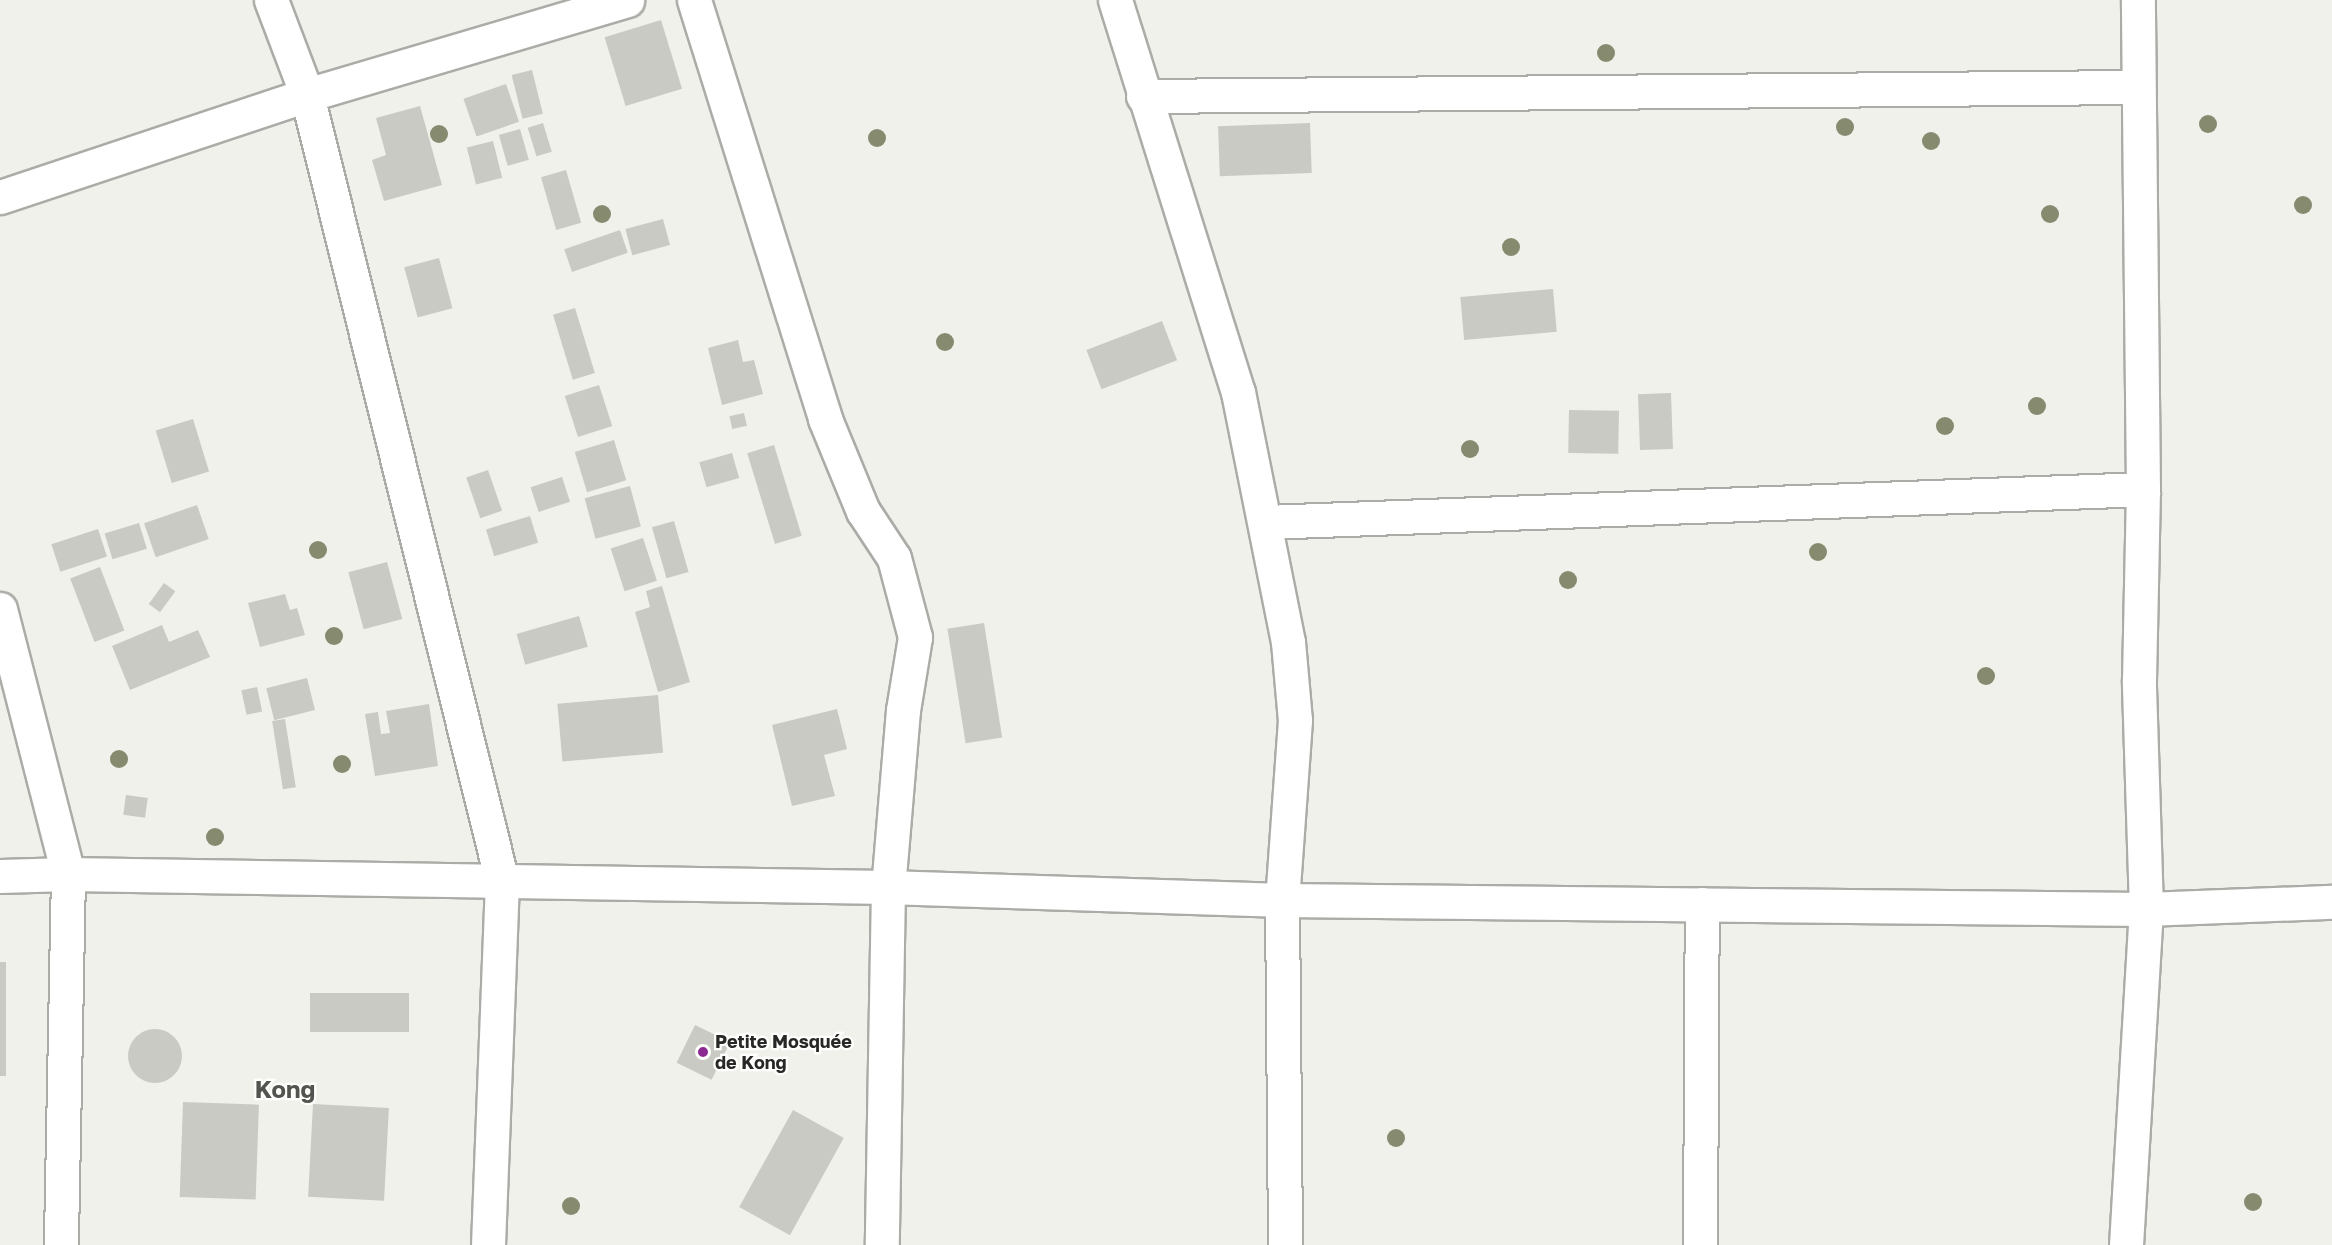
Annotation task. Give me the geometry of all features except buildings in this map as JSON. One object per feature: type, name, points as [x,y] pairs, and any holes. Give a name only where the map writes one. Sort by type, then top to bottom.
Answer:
[{"type":"street","points":[[271,0],[307,94],[502,881],[488,1245]]},
{"type":"street","points":[[0,197],[307,94],[627,0]]},
{"type":"street","points":[[694,0],[825,419],[863,511],[894,558],[906,595],[915,637],[903,710],[888,887],[882,1245]]},
{"type":"street","points":[[1114,0],[1238,392],[1266,522],[1288,642],[1294,720],[1282,900],[1285,1245]]},
{"type":"street","points":[[2126,1245],[2146,909],[2139,680],[2143,489],[2138,0]]},
{"type":"street","points":[[1143,96],[2138,87]]},
{"type":"street","points":[[1266,522],[2143,489]]},
{"type":"street","points":[[0,609],[68,874],[61,1245]]},
{"type":"street","points":[[0,876],[68,874],[888,887],[1282,900],[2146,909],[2332,902]]},
{"type":"street","points":[[1700,1245],[1701,904]]},
{"type":"place","name":"Petite Mosquée de Kong","points":[[703,1052]]},
{"type":"district","name":"Kong","points":[[285,1089]]}]
